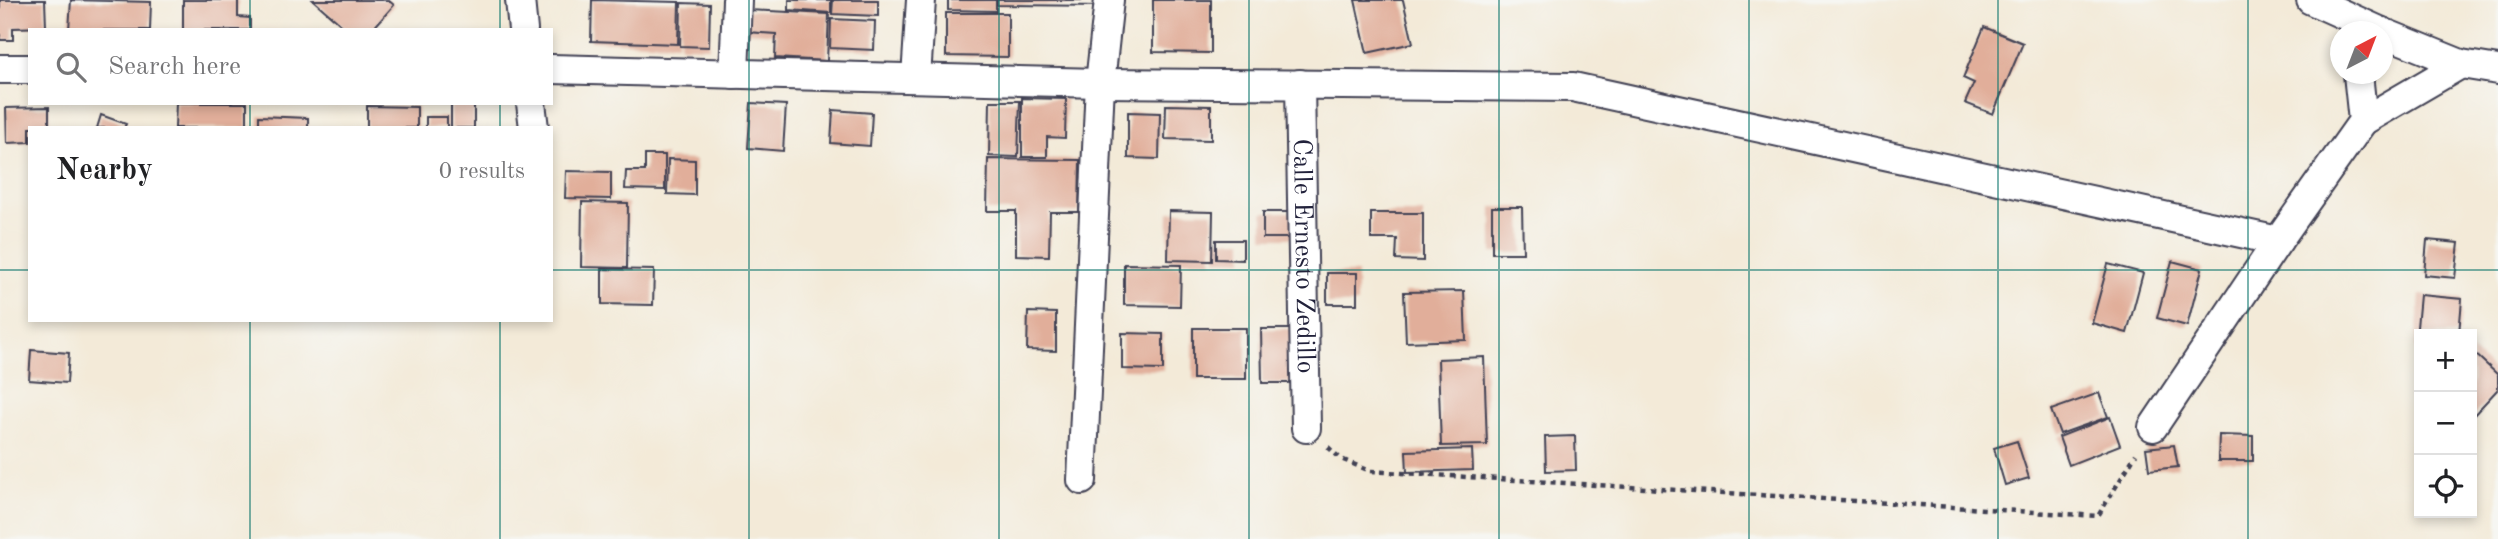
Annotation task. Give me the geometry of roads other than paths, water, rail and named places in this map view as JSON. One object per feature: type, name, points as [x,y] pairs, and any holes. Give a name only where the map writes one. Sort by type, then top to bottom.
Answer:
[{"type":"street","points":[[520,0],[523,28]]},
{"type":"street","points":[[734,74],[737,0]]},
{"type":"street","points":[[916,78],[921,0]]},
{"type":"street","points":[[1082,480],[1100,83],[1109,0]]},
{"type":"street","points":[[2311,0],[2345,21]]},
{"type":"street","points":[[2393,36],[2461,64],[2498,70]]},
{"type":"street","points":[[2153,426],[2363,121],[2461,64]]},
{"type":"street","points":[[0,69],[28,69]]},
{"type":"street","points":[[553,69],[1100,83],[1573,87],[2278,241]]},
{"type":"street","name":"Calle Ernesto Zedillo","points":[[1300,84],[1306,428]]},
{"type":"street","points":[[2359,84],[2363,121]]},
{"type":"street","points":[[531,105],[534,126]]}]
